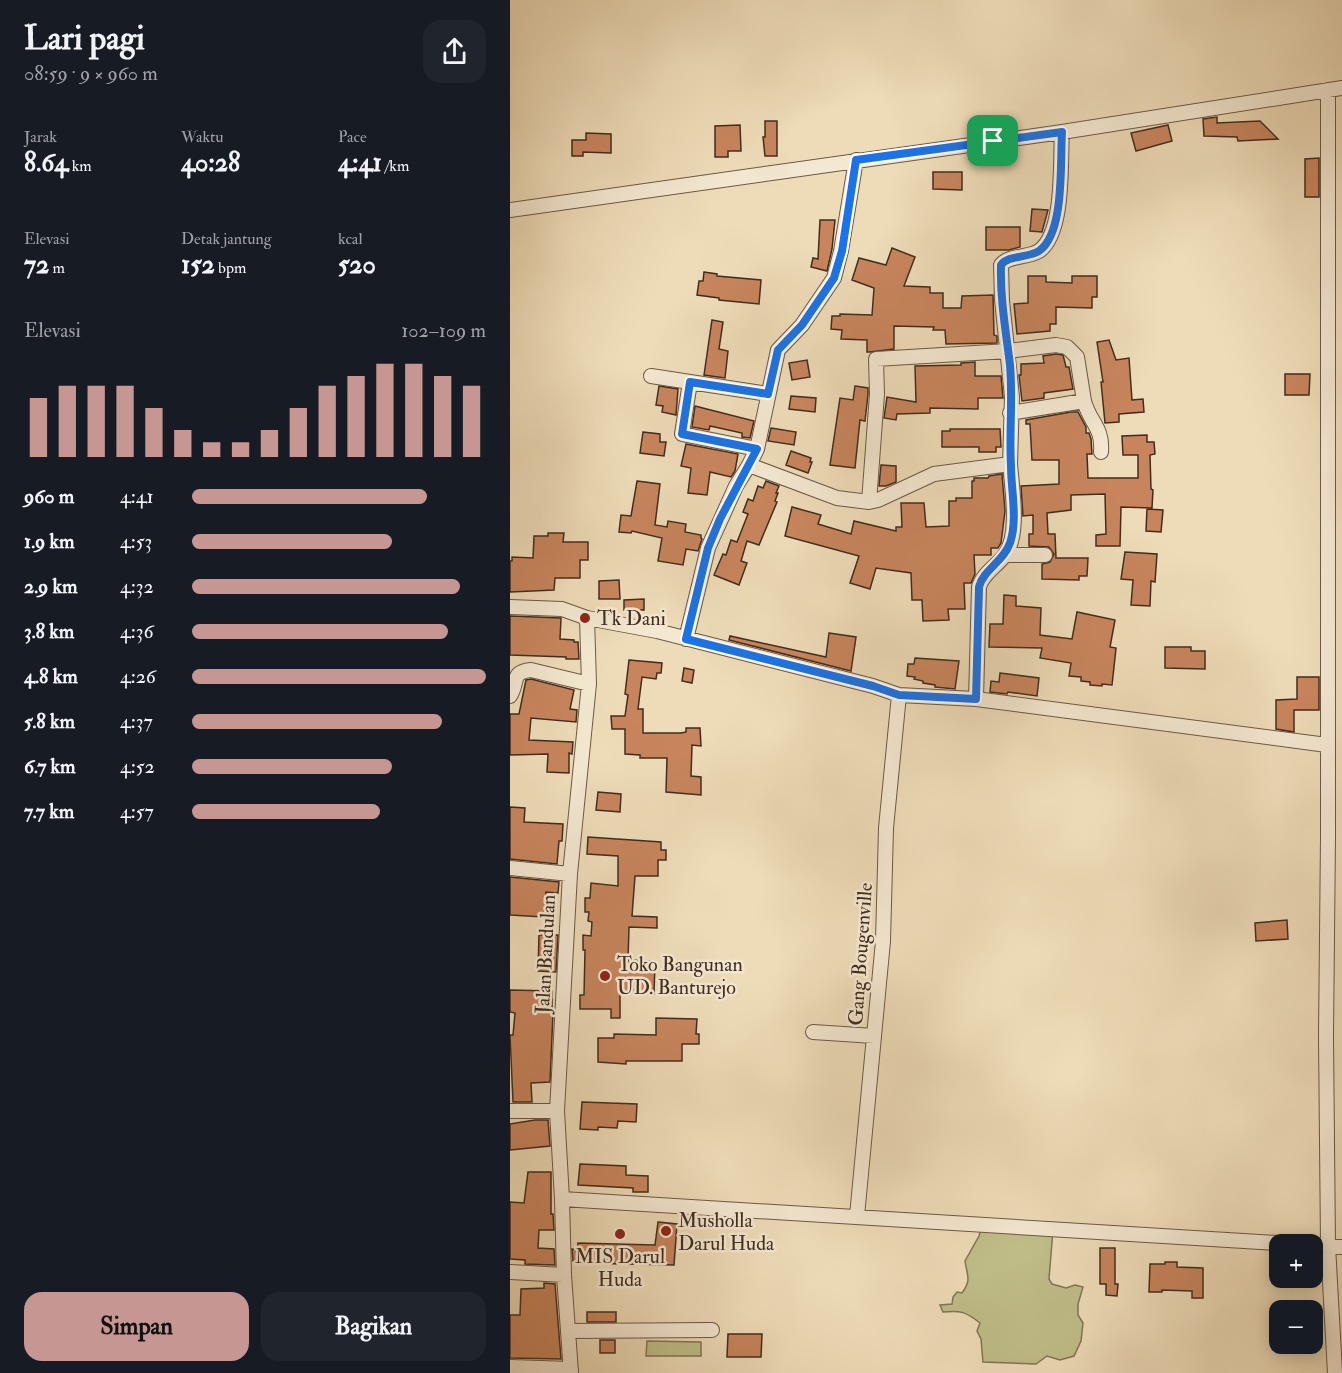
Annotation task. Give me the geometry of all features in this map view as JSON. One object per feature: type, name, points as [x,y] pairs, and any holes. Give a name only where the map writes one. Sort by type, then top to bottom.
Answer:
[{"type":"street","points":[[510,210],[1062,132],[1335,89],[1326,1036],[1335,1246],[1335,1373]]},
{"type":"street","points":[[976,699],[980,581],[1005,555],[1011,542],[1013,521],[1010,464],[1012,397],[1002,300],[1001,265],[1006,260],[1021,258],[1039,251],[1050,239],[1058,214],[1062,132]]},
{"type":"street","points":[[686,639],[708,548],[736,486],[757,449],[778,350],[802,325],[834,278],[842,251],[856,160]]},
{"type":"street","points":[[869,502],[877,394],[876,359],[1008,351],[1056,345],[1067,347],[1077,357],[1084,401],[1089,416],[1100,430],[1101,452]]},
{"type":"street","points":[[651,376],[768,394]]},
{"type":"street","points":[[690,382],[682,434],[757,449]]},
{"type":"street","points":[[1011,413],[1084,401]]},
{"type":"street","points":[[749,465],[837,498],[869,502],[934,474],[1010,464]]},
{"type":"street","points":[[1005,555],[1045,555]]},
{"type":"street","points":[[510,607],[562,609],[587,618],[686,639],[873,686],[899,695],[976,699],[1327,745]]},
{"type":"street","name":"Jalan Bandulan","points":[[571,1371],[564,1275],[557,1111],[570,874],[589,684],[587,618]]},
{"type":"street","points":[[510,696],[517,675],[522,671],[531,670],[589,684]]},
{"type":"street","name":"Gang Bougenville","points":[[857,1216],[883,941],[886,828],[899,695]]},
{"type":"street","points":[[510,868],[570,874]]},
{"type":"street","points":[[813,1032],[874,1036]]},
{"type":"street","points":[[510,1111],[557,1111]]},
{"type":"street","points":[[562,1199],[1335,1246]]},
{"type":"street","points":[[510,1272],[564,1275]]},
{"type":"street","points":[[568,1331],[712,1330]]},
{"type":"street","points":[[510,1367],[571,1371]]},
{"type":"shaded area","points":[[982,1225],[1053,1230],[1049,1279],[1052,1284],[1066,1288],[1075,1285],[1083,1287],[1078,1304],[1078,1315],[1083,1323],[1081,1341],[1074,1356],[1060,1360],[1047,1356],[1036,1364],[983,1362],[981,1339],[977,1331],[980,1323],[963,1313],[943,1312],[940,1305],[952,1304],[953,1297],[957,1292],[962,1293],[967,1284],[965,1261],[979,1236]]},
{"type":"shaded area","points":[[647,1341],[701,1342],[701,1356],[646,1356]]},
{"type":"building","points":[[1217,117],[1217,123],[1260,121],[1278,139],[1238,141],[1237,137],[1204,136],[1203,119]]},
{"type":"building","points":[[765,121],[777,121],[777,156],[765,156],[763,137],[765,137]]},
{"type":"building","points":[[740,125],[741,151],[728,151],[728,157],[715,157],[715,126]]},
{"type":"building","points":[[1168,125],[1172,141],[1136,151],[1131,133]]},
{"type":"building","points":[[586,133],[611,134],[611,153],[583,152],[583,156],[572,156],[572,140],[586,140]]},
{"type":"building","points":[[1319,158],[1319,197],[1305,197],[1305,159]]},
{"type":"building","points":[[933,172],[962,172],[962,190],[933,189]]},
{"type":"building","points":[[1032,209],[1048,210],[1042,232],[1030,231]]},
{"type":"building","points":[[820,220],[835,220],[827,271],[811,267],[813,258],[818,259]]},
{"type":"building","points":[[986,227],[1020,227],[1020,247],[1009,250],[986,250]]},
{"type":"building","points":[[892,248],[915,257],[904,286],[930,287],[930,293],[943,293],[943,308],[961,308],[962,296],[993,295],[994,335],[997,336],[997,343],[946,344],[945,330],[933,330],[934,327],[894,326],[894,349],[867,352],[867,340],[841,339],[842,330],[831,329],[832,316],[872,315],[874,288],[852,280],[859,258],[886,265]]},
{"type":"building","points":[[704,272],[717,274],[717,276],[761,280],[759,304],[697,295],[699,281],[703,281]]},
{"type":"building","points":[[1028,276],[1046,276],[1046,282],[1072,283],[1072,276],[1097,276],[1097,297],[1092,297],[1092,308],[1056,307],[1056,324],[1050,324],[1050,331],[1017,334],[1014,304],[1028,303]]},
{"type":"building","points":[[712,320],[723,322],[719,349],[728,351],[725,378],[704,375]]},
{"type":"building","points":[[1109,340],[1116,360],[1129,358],[1132,400],[1143,399],[1144,412],[1119,414],[1119,422],[1105,423],[1101,382],[1103,382],[1097,342]]},
{"type":"building","points":[[1063,355],[1066,367],[1069,367],[1073,389],[1044,393],[1044,398],[1022,401],[1019,375],[1021,375],[1021,364],[1044,363],[1043,356]]},
{"type":"building","points":[[807,360],[810,377],[792,380],[789,363]]},
{"type":"building","points":[[975,362],[975,376],[1001,376],[1003,398],[978,398],[978,409],[930,408],[930,413],[897,414],[896,420],[884,418],[887,397],[916,402],[915,366],[961,365],[961,363]]},
{"type":"building","points":[[1285,374],[1310,374],[1309,395],[1285,395]]},
{"type":"building","points":[[659,386],[678,389],[676,415],[662,412],[663,406],[656,405]]},
{"type":"building","points":[[855,386],[868,388],[868,394],[865,421],[860,420],[855,468],[830,465],[840,398],[853,400]]},
{"type":"building","points":[[791,396],[816,398],[815,412],[789,409]]},
{"type":"building","points":[[695,406],[754,421],[750,438],[742,437],[742,433],[710,426],[709,430],[692,427]]},
{"type":"building","points":[[1078,412],[1086,427],[1086,433],[1089,433],[1091,439],[1092,454],[1087,454],[1088,478],[1138,478],[1138,455],[1123,455],[1122,436],[1147,435],[1147,442],[1154,442],[1155,454],[1150,455],[1152,508],[1121,507],[1120,546],[1096,546],[1096,535],[1106,534],[1105,494],[1071,495],[1071,510],[1047,513],[1048,534],[1055,534],[1056,558],[1088,558],[1087,576],[1079,576],[1079,580],[1042,579],[1042,564],[1050,562],[1054,554],[1049,547],[1029,546],[1029,534],[1033,534],[1033,515],[1023,516],[1021,486],[1059,484],[1059,460],[1032,460],[1030,424],[1026,424],[1026,420]]},
{"type":"building","points":[[771,428],[796,432],[794,445],[768,441]]},
{"type":"building","points":[[950,429],[1000,429],[1001,447],[996,447],[996,452],[979,452],[979,447],[942,447],[942,431],[950,431]]},
{"type":"building","points":[[643,432],[660,434],[660,442],[666,442],[664,456],[640,453]]},
{"type":"building","points":[[686,444],[738,454],[735,471],[731,477],[710,472],[707,495],[688,493],[691,468],[681,466]]},
{"type":"building","points":[[791,451],[811,458],[808,473],[786,465]]},
{"type":"building","points":[[881,465],[896,466],[896,482],[879,486]]},
{"type":"building","points":[[1002,474],[1005,511],[1001,543],[998,548],[991,548],[991,555],[974,555],[975,574],[971,583],[964,583],[965,609],[948,609],[949,620],[923,621],[922,600],[912,600],[911,573],[876,568],[870,589],[850,583],[859,556],[785,536],[792,507],[821,515],[818,524],[851,534],[854,521],[896,531],[896,527],[902,527],[901,503],[924,503],[926,527],[949,526],[949,501],[956,501],[956,498],[972,498],[974,478],[988,478]]},
{"type":"building","points":[[637,481],[660,484],[655,525],[667,527],[668,521],[686,524],[685,532],[701,535],[698,551],[686,549],[683,565],[658,561],[662,538],[632,531],[631,533],[619,532],[621,515],[631,516]]},
{"type":"building","points":[[766,481],[779,486],[775,501],[777,502],[759,545],[747,541],[741,561],[747,563],[739,585],[714,575],[723,554],[726,555],[731,540],[737,542],[748,514],[743,512],[748,499],[753,501],[758,486],[763,488]]},
{"type":"building","points":[[1147,509],[1163,510],[1161,532],[1146,531]]},
{"type":"building","points":[[548,533],[564,533],[563,542],[588,542],[588,560],[580,560],[580,578],[555,578],[554,590],[510,592],[512,557],[533,558],[534,536],[548,536]]},
{"type":"building","points":[[1125,552],[1157,554],[1155,582],[1151,581],[1150,606],[1131,605],[1133,580],[1121,579]]},
{"type":"building","points":[[619,580],[620,599],[599,599],[599,581]]},
{"type":"building","points":[[1004,595],[1016,596],[1016,606],[1041,608],[1040,635],[1072,639],[1077,612],[1115,620],[1110,647],[1116,648],[1112,685],[1090,685],[1090,682],[1081,681],[1081,677],[1069,676],[1071,663],[1040,658],[1042,648],[989,647],[990,624],[1003,624]]},
{"type":"building","points":[[644,599],[644,610],[624,610],[624,600]]},
{"type":"building","points":[[510,616],[561,618],[560,639],[578,642],[579,659],[510,655]]},
{"type":"building","points":[[829,633],[856,637],[851,671],[729,640],[730,636],[826,657]]},
{"type":"building","points":[[1165,647],[1191,647],[1191,651],[1205,651],[1205,669],[1165,668]]},
{"type":"building","points":[[915,658],[959,661],[955,689],[935,687],[935,685],[914,679],[915,677],[907,676],[908,664],[914,664]]},
{"type":"building","points":[[629,660],[662,663],[661,673],[657,673],[656,679],[642,677],[638,709],[643,709],[643,733],[681,733],[686,732],[686,728],[700,728],[701,746],[692,745],[691,776],[701,777],[701,795],[666,792],[667,758],[640,758],[640,755],[625,754],[625,729],[612,729],[611,716],[625,716]]},
{"type":"building","points":[[684,668],[694,670],[692,683],[682,681]]},
{"type":"building","points":[[1000,673],[1039,678],[1037,696],[990,692],[991,681],[999,682]]},
{"type":"building","points":[[1297,677],[1319,677],[1319,710],[1294,710],[1294,732],[1276,729],[1276,700],[1297,699]]},
{"type":"building","points":[[531,679],[574,690],[570,709],[577,710],[576,722],[531,718],[529,740],[573,742],[572,754],[569,753],[569,773],[547,772],[548,754],[510,755],[510,714],[519,714],[526,680]]},
{"type":"building","points":[[598,792],[621,794],[620,812],[596,810]]},
{"type":"building","points":[[510,807],[525,808],[524,822],[563,824],[557,864],[510,859]]},
{"type":"building","points":[[588,837],[661,842],[661,850],[666,850],[666,860],[658,860],[658,876],[635,876],[632,916],[657,917],[657,928],[629,927],[628,960],[655,961],[654,994],[620,992],[620,1018],[611,1018],[611,1009],[580,1009],[580,995],[584,995],[583,935],[591,936],[592,922],[588,921],[589,912],[585,912],[585,898],[590,898],[591,883],[618,886],[618,856],[587,854]]},
{"type":"building","points":[[510,877],[559,882],[558,893],[546,892],[544,917],[510,915]]},
{"type":"building","points":[[1287,920],[1288,939],[1256,941],[1255,923]]},
{"type":"building","points":[[539,935],[558,935],[556,972],[538,971]]},
{"type":"building","points":[[510,990],[552,991],[550,1082],[531,1083],[532,1102],[513,1102],[510,1035],[513,1035],[515,1013],[510,1012]]},
{"type":"building","points":[[656,1018],[697,1019],[696,1034],[699,1034],[699,1044],[682,1044],[682,1061],[626,1061],[626,1064],[598,1062],[598,1038],[614,1038],[614,1034],[656,1035]]},
{"type":"building","points":[[582,1102],[637,1104],[636,1122],[618,1121],[617,1128],[580,1129]]},
{"type":"building","points":[[548,1120],[550,1146],[510,1150],[510,1124]]},
{"type":"building","points":[[580,1164],[626,1166],[626,1175],[648,1176],[648,1192],[633,1192],[633,1188],[578,1185]]},
{"type":"building","points":[[528,1172],[551,1172],[551,1214],[553,1214],[554,1230],[539,1230],[538,1248],[554,1249],[555,1265],[525,1264],[525,1260],[510,1259],[510,1202],[524,1203]]},
{"type":"building","points":[[658,1222],[677,1224],[674,1265],[577,1263],[573,1261],[572,1249],[577,1250],[578,1243],[655,1245]]},
{"type":"building","points":[[1100,1248],[1115,1248],[1117,1296],[1106,1295],[1106,1284],[1100,1284]]},
{"type":"building","points":[[1165,1262],[1177,1262],[1177,1267],[1203,1268],[1203,1298],[1192,1298],[1192,1291],[1149,1292],[1150,1264],[1165,1264]]},
{"type":"building","points":[[544,1283],[555,1284],[561,1359],[510,1358],[510,1315],[520,1315],[521,1289],[544,1288]]},
{"type":"building","points":[[587,1312],[616,1312],[616,1322],[587,1322]]},
{"type":"building","points":[[728,1334],[762,1334],[761,1357],[727,1357]]},
{"type":"building","points":[[600,1340],[615,1340],[615,1353],[600,1353]]},
{"type":"place","name":"Tk Dani","points":[[585,618]]},
{"type":"place","name":"Toko Bangunan UD. Banturejo","points":[[605,976]]},
{"type":"place","name":"Musholla Darul Huda","points":[[666,1231]]},
{"type":"place","name":"MIS Darul Huda","points":[[620,1234]]},
{"type":"route","points":[[1062,132],[1058,214],[1050,239],[1039,251],[1021,258],[1006,260],[1001,265],[1002,300],[1012,397],[1010,464],[1013,521],[1011,542],[1005,555],[980,581],[976,699],[899,695],[873,686],[686,639],[708,548],[720,519],[757,449],[682,434],[690,382],[768,394],[778,350],[802,325],[834,278],[842,251],[856,160],[993,141],[1062,132]]}]
